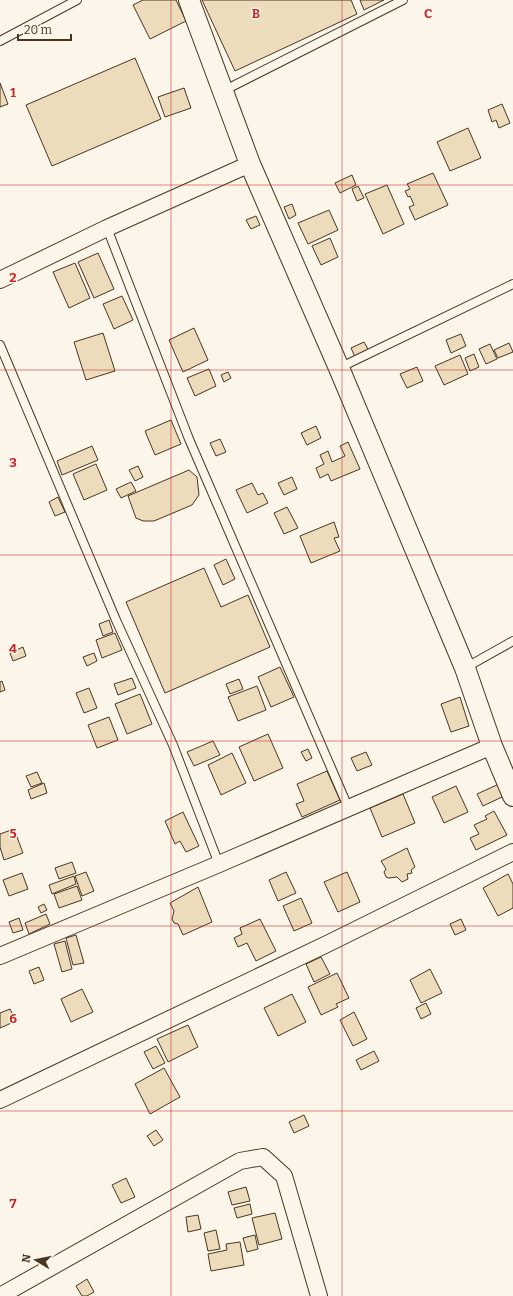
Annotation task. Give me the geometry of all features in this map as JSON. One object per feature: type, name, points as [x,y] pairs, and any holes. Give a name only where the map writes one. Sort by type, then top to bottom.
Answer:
[{"type":"street","points":[[189,0],[250,164],[339,368],[465,668],[492,746],[513,796]]},
{"type":"street","points":[[0,280],[107,228],[250,164]]},
{"type":"street","points":[[0,956],[220,864],[492,746]]},
{"type":"street","points":[[0,1100],[327,944],[513,852]]},
{"type":"street","points":[[0,1296],[240,1161],[263,1156],[284,1176],[319,1296]]},
{"type":"lane","points":[[0,41],[77,0]]},
{"type":"lane","points":[[223,91],[403,0]]},
{"type":"lane","points":[[107,228],[189,439],[348,808]]},
{"type":"lane","points":[[339,368],[513,284]]},
{"type":"lane","points":[[0,345],[116,620],[173,745],[220,864]]},
{"type":"lane","points":[[465,668],[513,641]]},
{"type":"building","points":[[143,0],[176,0],[186,21],[150,39],[133,5]]},
{"type":"building","points":[[202,0],[351,0],[357,14],[235,71]]},
{"type":"building","points":[[360,0],[384,0],[364,10]]},
{"type":"building","points":[[135,58],[161,119],[52,166],[26,105]]},
{"type":"building","points":[[0,83],[8,104],[0,107]]},
{"type":"building","points":[[184,88],[191,108],[165,117],[158,97]]},
{"type":"building","points":[[502,104],[510,123],[499,128],[496,120],[492,122],[488,110]]},
{"type":"building","points":[[468,128],[481,158],[450,171],[437,142]]},
{"type":"building","points":[[433,173],[448,205],[415,220],[409,207],[414,205],[410,196],[408,197],[405,191],[410,189],[407,184]]},
{"type":"building","points":[[352,175],[356,185],[340,193],[335,183]]},
{"type":"building","points":[[387,185],[404,224],[383,234],[365,194]]},
{"type":"building","points":[[358,186],[364,198],[357,201],[352,189]]},
{"type":"building","points":[[292,204],[296,215],[289,219],[284,207]]},
{"type":"building","points":[[329,210],[338,230],[308,244],[298,223]]},
{"type":"building","points":[[256,216],[260,225],[251,229],[246,220]]},
{"type":"building","points":[[330,238],[338,257],[321,265],[312,246]]},
{"type":"building","points":[[98,253],[114,289],[94,298],[78,262]]},
{"type":"building","points":[[75,263],[90,298],[69,308],[53,272]]},
{"type":"building","points":[[122,296],[133,320],[114,329],[103,304]]},
{"type":"building","points":[[194,328],[208,360],[183,372],[169,340]]},
{"type":"building","points":[[103,333],[115,371],[86,380],[74,342]]},
{"type":"building","points":[[461,334],[466,346],[451,353],[446,340]]},
{"type":"building","points":[[364,342],[369,351],[355,357],[351,348]]},
{"type":"building","points":[[509,343],[513,352],[498,358],[494,350]]},
{"type":"building","points":[[490,344],[497,359],[486,364],[479,349]]},
{"type":"building","points":[[474,354],[479,367],[470,371],[465,358]]},
{"type":"building","points":[[460,355],[468,374],[444,385],[435,366]]},
{"type":"building","points":[[417,367],[423,381],[407,388],[400,374]]},
{"type":"building","points":[[209,369],[216,386],[195,396],[187,378]]},
{"type":"building","points":[[228,372],[231,378],[224,382],[221,375]]},
{"type":"building","points":[[171,420],[181,444],[155,455],[145,431]]},
{"type":"building","points":[[316,426],[321,438],[307,445],[301,433]]},
{"type":"building","points":[[220,439],[226,452],[216,456],[210,443]]},
{"type":"building","points":[[348,442],[360,469],[331,481],[328,474],[320,478],[316,468],[324,464],[320,455],[328,451],[332,462],[345,456],[340,446]]},
{"type":"building","points":[[92,446],[98,460],[62,475],[57,461]]},
{"type":"building","points":[[96,464],[107,490],[84,500],[73,474]]},
{"type":"building","points":[[138,466],[143,477],[135,481],[129,470]]},
{"type":"building","points":[[189,470],[197,477],[199,495],[192,505],[154,521],[143,521],[136,518],[128,496]]},
{"type":"building","points":[[292,477],[297,489],[284,495],[278,483]]},
{"type":"building","points":[[131,482],[136,491],[121,498],[116,489]]},
{"type":"building","points":[[252,483],[258,495],[263,493],[268,503],[247,513],[236,490]]},
{"type":"building","points":[[58,497],[65,512],[55,516],[49,502]]},
{"type":"building","points":[[287,507],[298,528],[284,534],[274,513]]},
{"type":"building","points":[[334,522],[339,537],[334,538],[340,551],[311,563],[300,536]]},
{"type":"building","points":[[226,559],[235,579],[223,585],[214,565]]},
{"type":"building","points":[[204,568],[221,607],[248,595],[270,647],[165,693],[126,602]]},
{"type":"building","points":[[109,620],[113,632],[103,636],[99,624]]},
{"type":"building","points":[[115,633],[122,650],[102,658],[96,640]]},
{"type":"building","points":[[23,647],[26,656],[13,661],[10,653]]},
{"type":"building","points":[[94,653],[97,661],[87,666],[83,657]]},
{"type":"building","points":[[280,667],[294,697],[271,707],[258,677]]},
{"type":"building","points":[[132,678],[136,688],[118,695],[114,684]]},
{"type":"building","points":[[239,679],[243,689],[230,694],[226,684]]},
{"type":"building","points":[[2,681],[5,690],[0,692],[0,682]]},
{"type":"building","points":[[257,686],[266,710],[238,721],[228,697]]},
{"type":"building","points":[[89,688],[97,708],[84,713],[76,693]]},
{"type":"building","points":[[140,694],[152,724],[127,734],[115,704]]},
{"type":"building","points":[[460,697],[469,726],[451,732],[441,704]]},
{"type":"building","points":[[109,717],[118,740],[97,748],[88,725]]},
{"type":"building","points":[[268,734],[283,768],[254,781],[239,747]]},
{"type":"building","points":[[213,741],[220,755],[194,766],[187,752]]},
{"type":"building","points":[[308,749],[312,758],[306,761],[301,752]]},
{"type":"building","points":[[366,752],[372,765],[357,771],[351,758]]},
{"type":"building","points":[[232,753],[246,783],[221,795],[208,765]]},
{"type":"building","points":[[327,771],[340,800],[302,817],[296,804],[304,801],[297,784]]},
{"type":"building","points":[[37,772],[42,783],[31,787],[26,776]]},
{"type":"building","points":[[44,783],[47,793],[31,799],[28,790]]},
{"type":"building","points":[[499,784],[504,796],[483,806],[477,794]]},
{"type":"building","points":[[456,786],[468,812],[444,823],[432,797]]},
{"type":"building","points":[[403,794],[415,823],[382,837],[370,808]]},
{"type":"building","points":[[494,811],[507,835],[476,850],[470,838],[479,834],[474,825],[487,819],[485,816]]},
{"type":"building","points":[[183,812],[199,846],[186,852],[180,841],[175,844],[165,821]]},
{"type":"building","points":[[14,829],[23,853],[4,860],[0,847],[0,834]]},
{"type":"building","points":[[407,848],[415,867],[411,870],[412,873],[407,874],[408,879],[402,882],[397,877],[386,877],[384,872],[386,869],[381,861]]},
{"type":"building","points":[[72,862],[76,873],[59,879],[55,868]]},
{"type":"building","points":[[86,872],[94,891],[82,896],[75,876]]},
{"type":"building","points":[[286,872],[296,893],[278,901],[269,880]]},
{"type":"building","points":[[347,872],[360,902],[338,912],[324,882]]},
{"type":"building","points":[[22,873],[28,889],[9,896],[3,880]]},
{"type":"building","points":[[508,874],[513,884],[513,908],[498,916],[483,888]]},
{"type":"building","points":[[74,876],[76,884],[52,894],[49,885]]},
{"type":"building","points":[[77,886],[82,900],[59,908],[54,894]]},
{"type":"building","points":[[198,887],[212,922],[183,935],[178,924],[174,923],[172,919],[174,911],[170,903]]},
{"type":"building","points":[[301,898],[312,923],[294,931],[283,906]]},
{"type":"building","points":[[44,904],[47,910],[41,913],[38,907]]},
{"type":"building","points":[[46,914],[50,924],[29,934],[25,923]]},
{"type":"building","points":[[19,918],[23,930],[13,933],[9,922]]},
{"type":"building","points":[[260,919],[276,951],[256,961],[247,943],[238,947],[234,938],[242,934],[240,928]]},
{"type":"building","points":[[461,919],[466,930],[455,935],[450,924]]},
{"type":"building","points":[[76,935],[84,963],[73,965],[66,938]]},
{"type":"building","points":[[65,941],[72,969],[62,972],[54,944]]},
{"type":"building","points":[[321,957],[330,974],[314,982],[306,964]]},
{"type":"building","points":[[39,967],[44,980],[34,984],[29,971]]},
{"type":"building","points":[[430,969],[442,993],[421,1003],[410,980]]},
{"type":"building","points":[[337,973],[349,998],[336,1004],[338,1007],[321,1015],[308,987]]},
{"type":"building","points":[[82,989],[93,1012],[71,1022],[61,999]]},
{"type":"building","points":[[292,994],[306,1022],[278,1036],[264,1008]]},
{"type":"building","points":[[426,1003],[431,1014],[421,1019],[416,1008]]},
{"type":"building","points":[[10,1009],[16,1021],[0,1028],[0,1013]]},
{"type":"building","points":[[354,1012],[367,1039],[353,1046],[340,1020]]},
{"type":"building","points":[[188,1025],[198,1047],[168,1062],[157,1039]]},
{"type":"building","points":[[156,1046],[165,1063],[153,1069],[144,1052]]},
{"type":"building","points":[[374,1051],[379,1061],[361,1070],[356,1060]]},
{"type":"building","points":[[164,1068],[180,1097],[150,1114],[135,1084]]},
{"type":"building","points":[[304,1115],[309,1126],[294,1133],[289,1122]]},
{"type":"building","points":[[156,1130],[163,1140],[154,1146],[147,1136]]},
{"type":"building","points":[[126,1178],[135,1197],[121,1203],[112,1185]]},
{"type":"building","points":[[246,1187],[250,1201],[232,1205],[228,1192]]},
{"type":"building","points":[[250,1204],[252,1214],[237,1218],[234,1208]]},
{"type":"building","points":[[275,1213],[282,1239],[259,1245],[252,1218]]},
{"type":"building","points":[[198,1215],[201,1229],[188,1232],[186,1217]]},
{"type":"building","points":[[216,1230],[220,1249],[208,1251],[204,1233]]},
{"type":"building","points":[[255,1235],[258,1249],[247,1252],[243,1238]]},
{"type":"building","points":[[240,1242],[244,1265],[211,1271],[208,1254],[227,1250],[226,1244]]},
{"type":"building","points":[[87,1279],[94,1292],[87,1296],[82,1296],[76,1286]]}]
